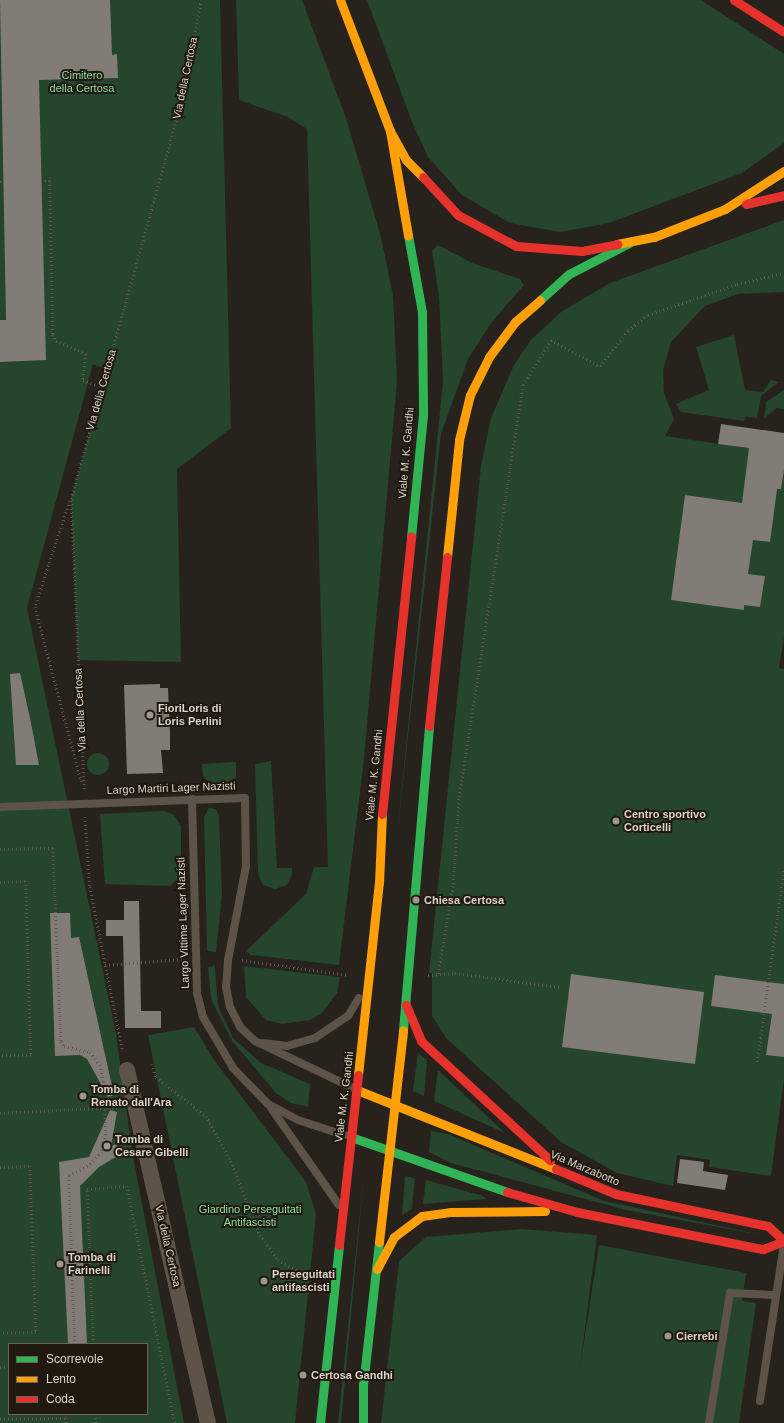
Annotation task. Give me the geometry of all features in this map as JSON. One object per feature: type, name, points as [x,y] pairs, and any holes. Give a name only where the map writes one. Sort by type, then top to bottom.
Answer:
[{"type":"main road","points":[[340,0],[390,131],[406,160],[430,189],[458,215],[499,239],[530,249],[561,252],[629,243],[685,226],[725,209],[784,195]]},
{"type":"main road","points":[[734,0],[784,32]]},
{"type":"main road","name":"Viale M. K. Gandhi","points":[[320,1423],[342,1208],[369,977],[424,380],[418,277],[390,131]]},
{"type":"main road","points":[[725,209],[784,171]]},
{"type":"main road","points":[[363,1423],[363,1385],[388,1151],[406,1005],[456,465],[470,395],[489,357],[527,308],[569,274],[629,243]]},
{"type":"main road","points":[[406,1005],[414,1029],[433,1053],[566,1174]]},
{"type":"main road","name":"Largo Martiri Lager Nazisti","points":[[357,1090],[380,1098]]},
{"type":"main road","name":"Via Marzabotto","points":[[380,1098],[566,1174],[631,1198],[768,1226],[784,1242]]},
{"type":"main road","name":"Largo Vittime Lager Nazisti","points":[[351,1137],[388,1151]]},
{"type":"main road","points":[[388,1151],[483,1185],[576,1212],[763,1249],[784,1242]]},
{"type":"main road","points":[[375,1273],[394,1237],[422,1216],[450,1212],[576,1212]]},
{"type":"street","name":"Via della Certosa","points":[[127,1070],[208,1423]]},
{"type":"lane","name":"Largo Martiri Lager Nazisti","points":[[0,807],[85,806],[192,799],[245,798],[245,879],[226,987],[235,1018],[254,1041],[357,1090]]},
{"type":"lane","name":"Largo Vittime Lager Nazisti","points":[[192,799],[197,993],[203,1017],[217,1044],[233,1068],[268,1104],[298,1120],[351,1137]]},
{"type":"lane","points":[[254,1041],[287,1046],[319,1036],[348,1016],[369,977]]},
{"type":"lane","points":[[268,1104],[342,1208]]},
{"type":"lane","points":[[760,1401],[773,1295],[784,1242]]},
{"type":"lane","points":[[709,1423],[730,1293],[773,1295]]},
{"type":"path","name":"Via della Certosa","points":[[71,499],[84,789],[35,606],[71,499],[185,87],[201,0]]},
{"type":"path","points":[[41,181],[50,181],[53,334],[56,341],[86,354],[83,380],[102,387]]},
{"type":"path","points":[[438,974],[453,884],[459,797],[523,385],[551,340],[596,366],[600,366],[628,330],[648,315],[737,284],[784,273]]},
{"type":"path","points":[[85,806],[90,887],[127,1070]]},
{"type":"path","points":[[0,849],[53,848],[62,1042],[64,1046],[90,1052],[96,1059],[103,1073],[105,1109],[102,1152],[86,1168],[69,1176],[75,1343]]},
{"type":"path","points":[[757,1062],[784,868]]},
{"type":"path","points":[[0,882],[26,881],[31,1055],[0,1056]]},
{"type":"path","points":[[105,965],[188,958]]},
{"type":"path","points":[[242,960],[345,975]]},
{"type":"path","points":[[423,976],[455,973],[559,987]]},
{"type":"path","points":[[152,1064],[156,1077],[206,1116],[231,1161],[260,1234],[278,1260],[305,1275],[315,1276]]},
{"type":"path","points":[[0,1113],[123,1107]]},
{"type":"path","points":[[0,1167],[30,1166],[36,1332],[0,1333]]},
{"type":"path","points":[[93,1343],[87,1189],[127,1186],[175,1423]]},
{"type":"path","points":[[0,1419],[66,1418],[66,1423]]},
{"type":"green space","name":"Cimitero della Certosa","points":[[0,0],[220,0],[231,428],[177,469],[181,662],[78,660],[71,499],[107,370],[93,364],[27,608],[116,1034],[132,1151],[184,1423],[0,1423]]},
{"type":"green space","points":[[236,0],[302,0],[346,118],[381,237],[393,295],[397,381],[364,759],[339,965],[251,955],[246,951],[306,894],[314,867],[328,867],[307,129],[288,117],[239,100]]},
{"type":"green space","points":[[367,0],[701,0],[784,54],[784,143],[742,173],[609,223],[560,232],[510,223],[462,195],[428,157],[412,122]]},
{"type":"green space","name":"Centro sportivo Corticelli","points":[[784,220],[784,292],[738,294],[705,306],[671,342],[663,370],[664,393],[674,419],[665,436],[784,453],[784,637],[779,668],[784,669],[784,1079],[771,1176],[709,1167],[710,1160],[677,1155],[673,1186],[617,1173],[561,1142],[446,1038],[432,1016],[432,973],[429,973],[481,466],[491,418],[514,365],[531,340],[561,312],[610,283]]},
{"type":"green space","points":[[438,245],[472,263],[520,279],[524,285],[491,323],[468,359],[441,434],[396,846],[443,382],[439,296],[432,251]]},
{"type":"green space","points":[[734,335],[745,390],[763,392],[771,380],[779,382],[761,396],[757,418],[745,417],[744,421],[681,412],[676,404],[709,390],[696,347]]},
{"type":"green space","points":[[784,390],[784,409],[777,408],[764,418],[766,402]]},
{"type":"green space","points":[[98,753],[102,754],[108,760],[108,768],[102,774],[98,775],[94,774],[88,768],[87,764],[88,760],[94,754]]},
{"type":"green space","points":[[271,761],[277,868],[292,868],[292,874],[287,885],[275,889],[263,885],[258,874],[255,764]]},
{"type":"green space","points":[[236,762],[236,777],[225,786],[212,785],[203,776],[202,764]]},
{"type":"green space","points":[[209,808],[216,809],[219,816],[222,894],[216,952],[207,951],[204,817]]},
{"type":"green space","points":[[164,811],[174,815],[181,826],[181,870],[177,880],[170,886],[105,884],[100,814]]},
{"type":"green space","points":[[215,966],[218,1006],[233,1038],[261,1063],[310,1084],[308,1107],[291,1103],[276,1093],[232,1041],[211,999],[208,967]]},
{"type":"green space","points":[[244,966],[340,977],[337,993],[322,1013],[310,1020],[282,1024],[266,1020],[246,997]]},
{"type":"green space","name":"Giardino Perseguitati Antifascisti","points":[[194,1027],[214,1060],[306,1182],[316,1214],[295,1423],[227,1423],[148,1035]]},
{"type":"green space","points":[[418,1053],[427,1060],[424,1096],[413,1091]]},
{"type":"green space","points":[[438,1070],[505,1133],[434,1101]]},
{"type":"green space","points":[[431,1131],[448,1134],[604,1201],[761,1235],[626,1210],[451,1163],[429,1152]]},
{"type":"green space","points":[[364,1173],[341,1423],[338,1423]]},
{"type":"green space","points":[[405,1176],[415,1178],[412,1209],[402,1215]]},
{"type":"green space","points":[[426,1180],[483,1196],[486,1199],[423,1204]]},
{"type":"green space","points":[[522,1229],[597,1235],[580,1367],[599,1245],[746,1273],[742,1301],[756,1303],[739,1423],[381,1423],[399,1261],[426,1237]]},
{"type":"building","points":[[0,0],[110,0],[112,55],[117,54],[118,78],[39,80],[46,360],[0,362],[0,320],[6,320]]},
{"type":"building","points":[[721,424],[784,433],[784,470],[781,489],[777,489],[770,542],[753,540],[748,574],[765,576],[760,607],[744,605],[744,610],[671,600],[685,495],[742,503],[749,448],[718,444]]},
{"type":"building","points":[[20,673],[39,765],[16,765],[10,674]]},
{"type":"building","points":[[160,684],[160,688],[168,688],[170,732],[170,750],[161,750],[163,773],[127,774],[124,685]]},
{"type":"building","points":[[124,901],[139,901],[141,1011],[161,1011],[161,1028],[125,1028],[123,936],[106,936],[106,920],[124,920]]},
{"type":"building","points":[[50,913],[70,913],[71,938],[79,937],[114,1095],[108,1097],[87,1059],[80,1055],[55,1056]]},
{"type":"building","points":[[571,974],[704,992],[695,1064],[562,1047]]},
{"type":"building","points":[[715,975],[784,984],[784,1057],[766,1055],[772,1014],[711,1006]]},
{"type":"building","points":[[110,1110],[117,1112],[111,1146],[116,1144],[121,1154],[99,1167],[80,1186],[87,1343],[68,1343],[59,1162],[89,1157]]},
{"type":"building","points":[[680,1159],[704,1162],[703,1171],[728,1175],[725,1190],[677,1183]]},
{"type":"traffic: fast","points":[[408,235],[422,312],[423,415],[411,537]]},
{"type":"traffic: fast","points":[[540,300],[569,274],[629,243]]},
{"type":"traffic: fast","points":[[403,1030],[429,726]]},
{"type":"traffic: fast","points":[[351,1137],[507,1192]]},
{"type":"traffic: fast","points":[[363,1423],[363,1385],[379,1242]]},
{"type":"traffic: fast","points":[[320,1423],[339,1245]]},
{"type":"traffic: slow","points":[[340,0],[390,131],[406,160],[423,177]]},
{"type":"traffic: slow","points":[[390,131],[408,235]]},
{"type":"traffic: slow","points":[[617,244],[654,237],[725,209],[784,171]]},
{"type":"traffic: slow","points":[[447,557],[459,440],[470,395],[489,357],[515,322],[540,300]]},
{"type":"traffic: slow","points":[[358,1075],[379,883],[382,814]]},
{"type":"traffic: slow","points":[[379,1242],[403,1030]]},
{"type":"traffic: slow","points":[[357,1090],[556,1169]]},
{"type":"traffic: slow","points":[[377,1269],[394,1237],[422,1216],[450,1212],[545,1211]]},
{"type":"traffic: jam","points":[[734,0],[784,32]]},
{"type":"traffic: jam","points":[[423,177],[458,215],[516,246],[582,251],[617,244]]},
{"type":"traffic: jam","points":[[746,204],[784,195]]},
{"type":"traffic: jam","points":[[382,814],[411,537]]},
{"type":"traffic: jam","points":[[429,726],[447,557]]},
{"type":"traffic: jam","points":[[406,1005],[421,1041],[550,1160]]},
{"type":"traffic: jam","points":[[339,1245],[358,1075]]},
{"type":"traffic: jam","points":[[556,1169],[616,1194],[768,1226],[784,1241]]},
{"type":"traffic: jam","points":[[507,1192],[577,1212],[763,1249],[784,1241]]},
{"type":"place","name":"FioriLoris di Loris Perlini","points":[[150,715]]},
{"type":"place","name":"Centro sportivo Corticelli","points":[[616,821]]},
{"type":"place","name":"Chiesa Certosa","points":[[416,900]]},
{"type":"place","name":"Tomba di Renato dall'Ara","points":[[83,1096]]},
{"type":"place","name":"Tomba di Cesare Gibelli","points":[[107,1146]]},
{"type":"place","name":"Tomba di Farinelli","points":[[60,1264]]},
{"type":"place","name":"Perseguitati antifascisti","points":[[264,1281]]},
{"type":"place","name":"Cierrebi","points":[[668,1336]]},
{"type":"place","name":"Certosa Gandhi","points":[[303,1375]]}]
